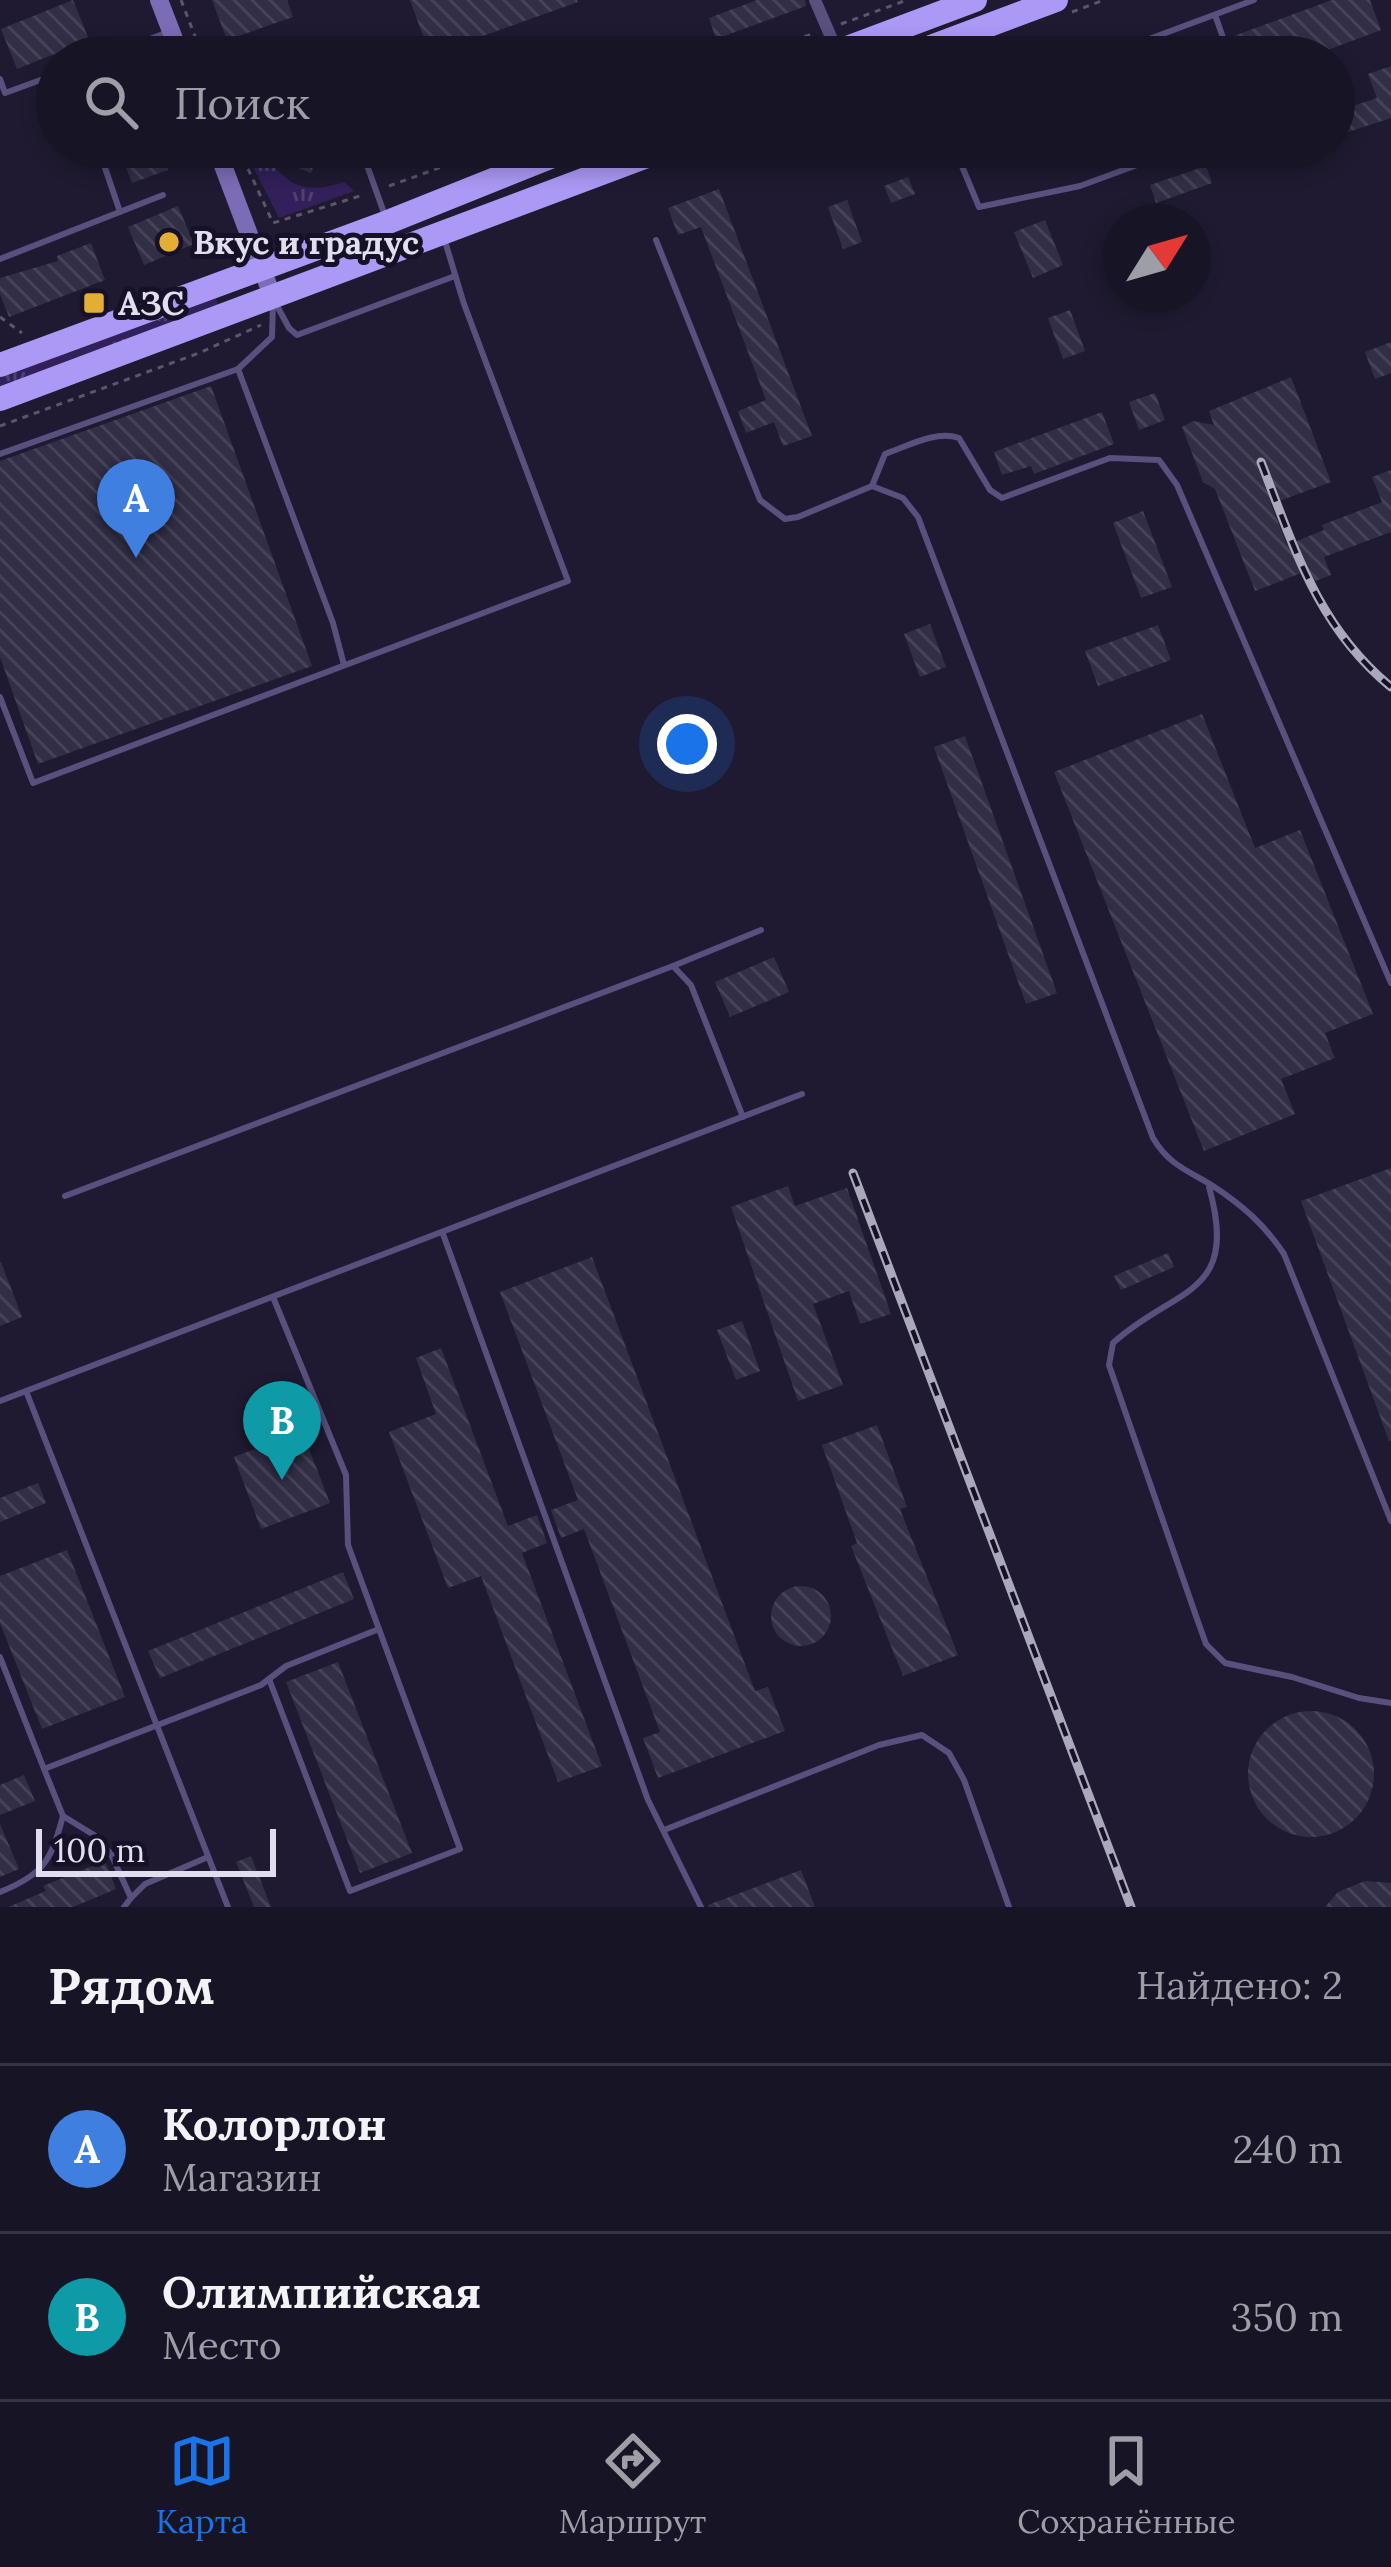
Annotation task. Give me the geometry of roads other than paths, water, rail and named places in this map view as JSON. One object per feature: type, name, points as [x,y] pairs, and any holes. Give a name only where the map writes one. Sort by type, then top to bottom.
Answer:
[{"type":"highway","points":[[878,36],[975,0]]},
{"type":"highway","points":[[964,36],[1057,0]]},
{"type":"highway","points":[[0,365],[388,222],[508,168]]},
{"type":"highway","points":[[0,400],[617,168]]},
{"type":"street","points":[[159,0],[173,36]]},
{"type":"street","points":[[815,0],[825,36]]},
{"type":"street","points":[[224,168],[273,298]]},
{"type":"lane","points":[[1158,36],[1254,0]]},
{"type":"lane","points":[[1215,15],[1222,36]]},
{"type":"lane","points":[[158,36],[171,31]]},
{"type":"lane","points":[[0,79],[5,93],[36,82]]},
{"type":"lane","points":[[105,168],[121,213]]},
{"type":"lane","points":[[367,168],[388,222]]},
{"type":"lane","points":[[963,168],[979,207],[1080,186],[1129,168]]},
{"type":"lane","points":[[0,260],[163,195]]},
{"type":"lane","points":[[0,697],[33,783],[568,581],[443,235]]},
{"type":"lane","points":[[656,240],[760,500],[785,519],[872,486],[903,498],[918,517],[1153,1138],[1166,1160],[1266,1227],[1285,1254],[1391,1521]]},
{"type":"lane","points":[[273,298],[297,335],[455,276]]},
{"type":"lane","points":[[0,454],[238,369],[272,337],[273,298]]},
{"type":"lane","points":[[238,369],[333,623],[344,665]]},
{"type":"lane","points":[[872,486],[885,454],[952,434],[965,444],[990,490],[1002,498],[1110,458],[1159,460],[1177,485],[1391,983]]},
{"type":"lane","points":[[64,1196],[760,930]]},
{"type":"lane","points":[[673,966],[692,985],[743,1117]]},
{"type":"lane","points":[[0,1401],[802,1094]]},
{"type":"lane","points":[[1208,1184],[1218,1226],[1215,1259],[1197,1287],[1134,1324],[1113,1343],[1109,1365],[1196,1616],[1206,1644],[1225,1663],[1391,1702]]},
{"type":"lane","points":[[442,1232],[648,1800],[701,1907]]},
{"type":"lane","points":[[269,1679],[350,1891],[460,1850],[348,1545],[346,1475],[274,1297]]},
{"type":"lane","points":[[26,1391],[228,1907]]},
{"type":"lane","points":[[44,1769],[380,1629]]},
{"type":"lane","points":[[0,1657],[63,1816],[94,1835],[111,1854],[131,1898]]},
{"type":"lane","points":[[664,1830],[879,1744],[922,1735],[949,1753],[964,1780],[1009,1907]]},
{"type":"lane","points":[[0,1892],[26,1882],[45,1866],[63,1816]]},
{"type":"lane","points":[[124,1907],[145,1883],[208,1857]]},
{"type":"railway","points":[[1261,462],[1297,554],[1326,611],[1344,638],[1391,687]]},
{"type":"railway","points":[[853,1173],[1131,1907]]},
{"type":"place","name":"Вкус и градус","points":[[169,242]]},
{"type":"place","name":"АЗС","points":[[94,303]]},
{"type":"place","name":"Колорлон","points":[[136,558]]},
{"type":"place","name":"Олимпийская","points":[[282,1480]]}]
